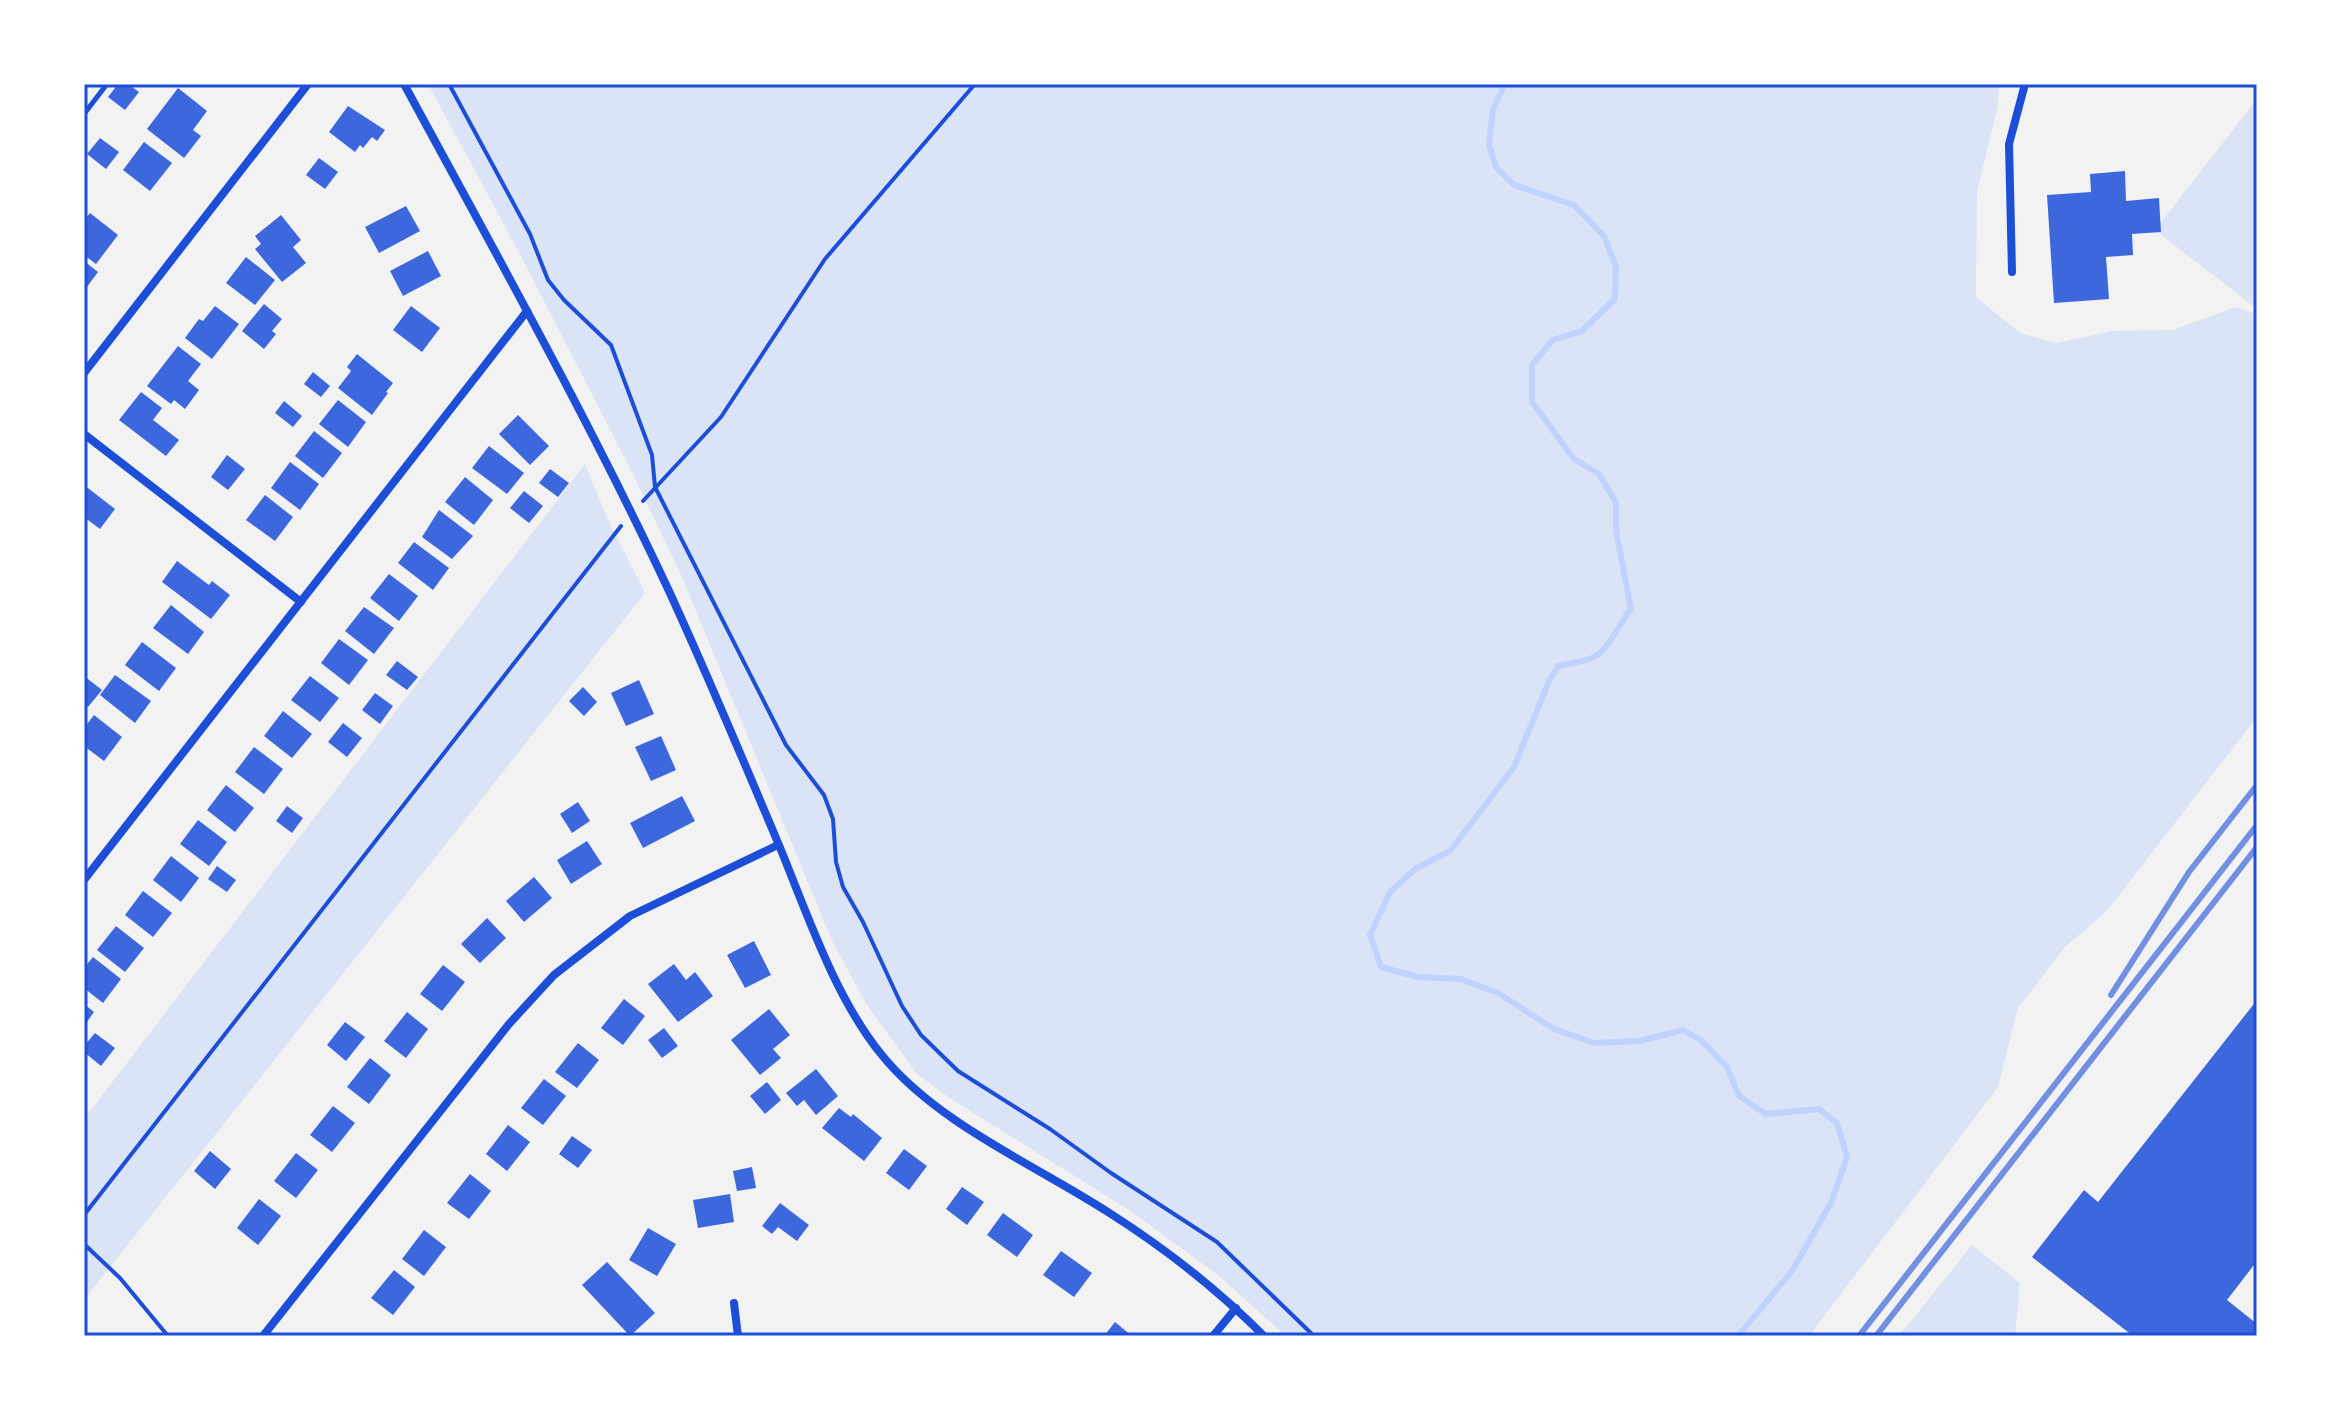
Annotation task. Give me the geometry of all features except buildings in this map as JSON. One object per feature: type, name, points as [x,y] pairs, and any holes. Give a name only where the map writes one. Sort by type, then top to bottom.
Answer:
[{"type":"street","points":[[84,373],[308,84]]},
{"type":"street","points":[[404,84],[606,458],[668,589],[826,961],[878,1051],[909,1085],[942,1111],[1114,1215],[1196,1274],[1264,1336]]},
{"type":"street","points":[[2012,272],[2009,144],[2025,84]]},
{"type":"street","points":[[84,880],[527,311]]},
{"type":"street","points":[[84,434],[301,602]]},
{"type":"street","points":[[263,1336],[509,1024],[554,975],[630,916],[778,845]]},
{"type":"street","points":[[734,1303],[738,1336]]},
{"type":"street","points":[[1213,1336],[1236,1308]]},
{"type":"lane","points":[[84,114],[107,84]]},
{"type":"path","points":[[449,84],[530,234],[548,280],[564,300],[611,345],[652,455],[653,489],[786,745],[824,795],[833,819],[836,862],[843,887],[902,1006],[921,1035],[958,1071],[1217,1242],[1314,1336]]},
{"type":"path","points":[[653,489],[721,417],[825,259],[975,84]]},
{"type":"path","points":[[84,1215],[608,542]]},
{"type":"path","points":[[84,1244],[120,1278],[168,1336]]},
{"type":"shaded area","points":[[428,84],[1999,84],[1998,106],[1977,191],[1976,297],[2020,333],[2056,343],[2112,331],[2173,330],[2235,307],[2257,314],[2257,717],[2106,912],[2065,947],[2018,1008],[1998,1087],[1809,1336],[1286,1336],[1218,1275],[1129,1210],[951,1099],[917,1074],[867,1005],[833,943],[681,575],[629,466]]},
{"type":"shaded area","points":[[2257,99],[2257,309],[2155,230]]},
{"type":"shaded area","points":[[585,464],[608,520],[645,593],[84,1300],[84,1119]]},
{"type":"shaded area","points":[[1972,1245],[2020,1283],[2015,1336],[1899,1336]]},
{"type":"waterway","points":[[1505,84],[1493,109],[1489,145],[1496,167],[1514,185],[1574,205],[1604,236],[1616,267],[1615,299],[1582,331],[1553,340],[1532,365],[1532,402],[1574,459],[1599,474],[1616,503],[1616,531],[1631,609],[1606,647],[1596,656],[1558,666],[1514,767],[1450,851],[1415,869],[1390,892],[1370,935],[1381,967],[1418,977],[1461,979],[1498,993],[1554,1029],[1594,1043],[1639,1041],[1683,1030],[1702,1041],[1727,1067],[1739,1096],[1766,1114],[1819,1109],[1837,1123],[1847,1157],[1831,1203],[1792,1271],[1738,1336]]},
{"type":"railway","points":[[2111,995],[2189,872],[2257,785]]},
{"type":"railway","points":[[1859,1336],[2257,825]]},
{"type":"railway","points":[[1876,1336],[2257,847]]}]
